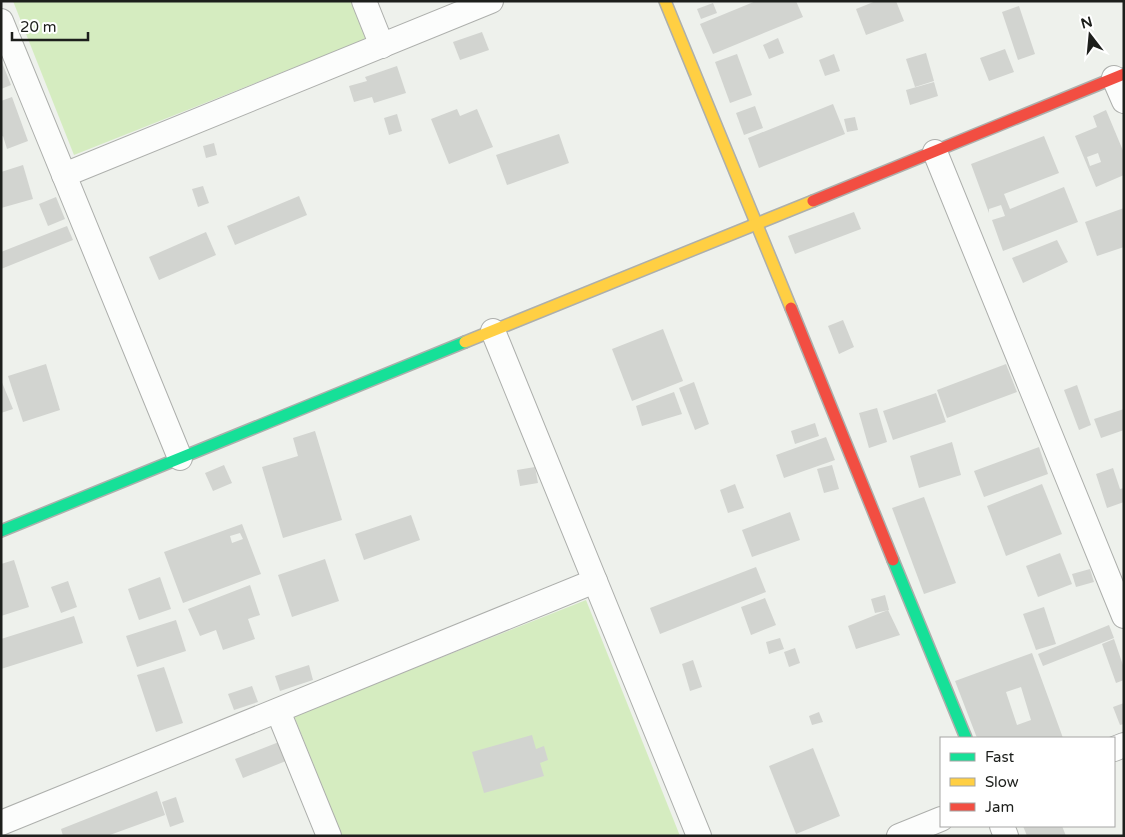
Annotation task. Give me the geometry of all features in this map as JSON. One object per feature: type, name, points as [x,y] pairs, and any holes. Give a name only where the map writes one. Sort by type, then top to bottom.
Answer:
[{"type":"street","points":[[364,1],[382,46]]},
{"type":"street","points":[[64,175],[491,1]]},
{"type":"street","points":[[665,1],[966,737]]},
{"type":"street","points":[[1,21],[180,458]]},
{"type":"street","points":[[1,531],[1119,76],[1124,101]]},
{"type":"street","points":[[934,152],[1124,616]]},
{"type":"street","points":[[493,331],[699,836]]},
{"type":"street","points":[[1,823],[595,581]]},
{"type":"street","points":[[278,711],[329,836]]},
{"type":"street","points":[[899,836],[940,818]]},
{"type":"green space","points":[[13,1],[351,1],[366,39],[74,155]]},
{"type":"green space","points":[[586,600],[680,836],[342,836],[294,716]]},
{"type":"building","points":[[756,1],[796,1],[803,17],[713,54],[700,24]]},
{"type":"building","points":[[876,1],[896,1],[904,21],[866,35],[856,9]]},
{"type":"building","points":[[713,3],[717,13],[701,19],[697,9]]},
{"type":"building","points":[[1019,6],[1035,54],[1018,60],[1002,12]]},
{"type":"building","points":[[482,32],[489,50],[460,60],[453,42]]},
{"type":"building","points":[[778,38],[784,53],[769,59],[763,45]]},
{"type":"building","points":[[1005,49],[1014,72],[989,81],[980,58]]},
{"type":"building","points":[[926,53],[934,81],[915,87],[906,59]]},
{"type":"building","points":[[737,54],[752,95],[730,103],[715,62]]},
{"type":"building","points":[[834,54],[840,71],[825,76],[819,60]]},
{"type":"building","points":[[1,60],[11,85],[1,89]]},
{"type":"building","points":[[397,66],[406,93],[374,103],[372,97],[354,102],[349,86],[367,81],[365,77]]},
{"type":"building","points":[[934,82],[938,96],[910,105],[906,90]]},
{"type":"building","points":[[12,97],[28,141],[7,149],[3,136],[1,137],[1,101]]},
{"type":"building","points":[[833,104],[845,134],[759,168],[748,138]]},
{"type":"building","points":[[755,106],[763,128],[744,135],[736,113]]},
{"type":"building","points":[[457,109],[460,116],[477,109],[493,147],[449,164],[431,119]]},
{"type":"building","points":[[1106,110],[1124,153],[1124,175],[1096,187],[1075,136],[1097,127],[1093,116]],"holes":[[[1098,153],[1101,162],[1090,166],[1087,157]]]},
{"type":"building","points":[[397,114],[402,131],[389,135],[384,118]]},
{"type":"building","points":[[855,117],[858,130],[847,132],[844,119]]},
{"type":"building","points":[[559,134],[569,163],[507,185],[496,155]]},
{"type":"building","points":[[1044,136],[1059,173],[1004,194],[1010,209],[1064,187],[1078,222],[1003,251],[992,220],[1005,216],[1001,205],[989,209],[989,213],[971,164]]},
{"type":"building","points":[[214,143],[217,155],[206,158],[203,146]]},
{"type":"building","points":[[23,165],[33,199],[1,208],[1,172]]},
{"type":"building","points":[[203,186],[209,203],[198,207],[192,189]]},
{"type":"building","points":[[299,196],[307,215],[235,245],[227,226]]},
{"type":"building","points":[[56,197],[65,219],[48,226],[39,204]]},
{"type":"building","points":[[1124,208],[1124,247],[1097,256],[1085,222]]},
{"type":"building","points":[[854,212],[861,229],[795,254],[788,236]]},
{"type":"building","points":[[67,226],[73,240],[1,269],[1,252]]},
{"type":"building","points":[[206,232],[216,255],[159,280],[149,257]]},
{"type":"building","points":[[1057,240],[1068,262],[1023,283],[1012,258]]},
{"type":"building","points":[[843,320],[854,347],[839,354],[828,326]]},
{"type":"building","points":[[663,329],[683,381],[632,401],[612,349]]},
{"type":"building","points":[[46,364],[60,410],[23,422],[8,376]]},
{"type":"building","points":[[1006,364],[1017,392],[947,418],[937,390]]},
{"type":"building","points":[[1,380],[13,409],[1,413]]},
{"type":"building","points":[[694,382],[709,424],[695,430],[679,388]]},
{"type":"building","points":[[1077,385],[1091,425],[1079,430],[1064,390]]},
{"type":"building","points":[[674,392],[682,414],[642,426],[636,406]]},
{"type":"building","points":[[936,393],[946,422],[893,440],[883,411]]},
{"type":"building","points":[[877,408],[887,442],[869,448],[859,413]]},
{"type":"building","points":[[1124,409],[1124,430],[1101,438],[1094,419]]},
{"type":"building","points":[[815,423],[819,436],[795,444],[791,431]]},
{"type":"building","points":[[315,431],[342,520],[283,538],[262,467],[298,456],[293,438]]},
{"type":"building","points":[[826,437],[835,460],[784,478],[776,455]]},
{"type":"building","points":[[952,442],[961,475],[919,488],[910,456]]},
{"type":"building","points":[[1039,447],[1048,474],[984,497],[974,471]]},
{"type":"building","points":[[224,465],[232,483],[213,491],[205,473]]},
{"type":"building","points":[[832,465],[839,489],[824,493],[817,469]]},
{"type":"building","points":[[535,467],[538,483],[520,486],[517,470]]},
{"type":"building","points":[[1113,468],[1120,489],[1124,488],[1124,502],[1107,508],[1096,474]]},
{"type":"building","points":[[735,484],[744,508],[728,513],[720,490]]},
{"type":"building","points":[[1042,484],[1062,534],[1006,556],[987,506]]},
{"type":"building","points":[[924,497],[956,583],[924,594],[892,508]]},
{"type":"building","points":[[790,512],[800,540],[752,557],[742,530]]},
{"type":"building","points":[[411,515],[420,540],[364,560],[355,534]]},
{"type":"building","points":[[242,524],[261,574],[183,603],[164,552]],"holes":[[[240,533],[243,539],[232,543],[230,536]]]},
{"type":"building","points":[[1060,553],[1072,584],[1038,597],[1026,566]]},
{"type":"building","points":[[325,559],[339,601],[292,617],[278,575]]},
{"type":"building","points":[[14,560],[29,607],[1,616],[1,564]]},
{"type":"building","points":[[756,567],[766,592],[660,634],[650,608]]},
{"type":"building","points":[[1090,569],[1094,582],[1076,587],[1072,574]]},
{"type":"building","points":[[160,577],[171,609],[139,620],[128,589]]},
{"type":"building","points":[[68,581],[77,607],[61,613],[51,587]]},
{"type":"building","points":[[250,585],[260,615],[248,619],[255,639],[223,650],[216,630],[200,636],[188,609]]},
{"type":"building","points":[[885,595],[889,610],[875,613],[871,599]]},
{"type":"building","points":[[765,598],[776,625],[751,635],[741,607]]},
{"type":"building","points":[[1044,607],[1056,644],[1036,650],[1023,614]]},
{"type":"building","points":[[888,610],[900,635],[856,649],[848,626]]},
{"type":"building","points":[[74,616],[83,643],[1,669],[1,639]]},
{"type":"building","points":[[176,620],[186,651],[137,667],[126,636]]},
{"type":"building","points":[[1109,625],[1114,638],[1043,666],[1038,654]]},
{"type":"building","points":[[780,638],[784,649],[769,654],[766,642]]},
{"type":"building","points":[[1114,639],[1124,668],[1124,680],[1116,683],[1102,644]]},
{"type":"building","points":[[795,648],[800,663],[789,667],[784,652]]},
{"type":"building","points":[[1032,653],[1063,737],[977,737],[955,681]],"holes":[[[1021,687],[1031,720],[1017,725],[1006,692]]]},
{"type":"building","points":[[693,660],[702,687],[690,691],[682,664]]},
{"type":"building","points":[[309,665],[313,680],[280,691],[275,676]]},
{"type":"building","points":[[164,667],[183,723],[156,732],[137,675]]},
{"type":"building","points":[[252,686],[258,702],[234,710],[228,694]]},
{"type":"building","points":[[1124,703],[1124,724],[1120,725],[1113,707]]},
{"type":"building","points":[[819,712],[823,722],[812,725],[809,716]]},
{"type":"building","points":[[532,735],[536,749],[544,746],[548,760],[540,763],[544,776],[484,793],[472,752]]},
{"type":"building","points":[[279,742],[286,761],[243,778],[235,759]]},
{"type":"building","points":[[813,748],[840,816],[796,834],[769,766]]},
{"type":"building","points":[[157,791],[165,815],[107,836],[63,836],[61,829]]},
{"type":"building","points":[[176,797],[184,822],[170,827],[162,802]]},
{"type":"building","points":[[1023,827],[1062,827],[1066,836],[1027,836]]},
{"type":"traffic: fast","points":[[1,531],[465,342]]},
{"type":"traffic: fast","points":[[893,560],[966,737]]},
{"type":"traffic: slow","points":[[665,1],[791,308]]},
{"type":"traffic: slow","points":[[465,342],[813,201]]},
{"type":"traffic: jam","points":[[813,201],[1124,74]]},
{"type":"traffic: jam","points":[[791,308],[893,560]]}]
